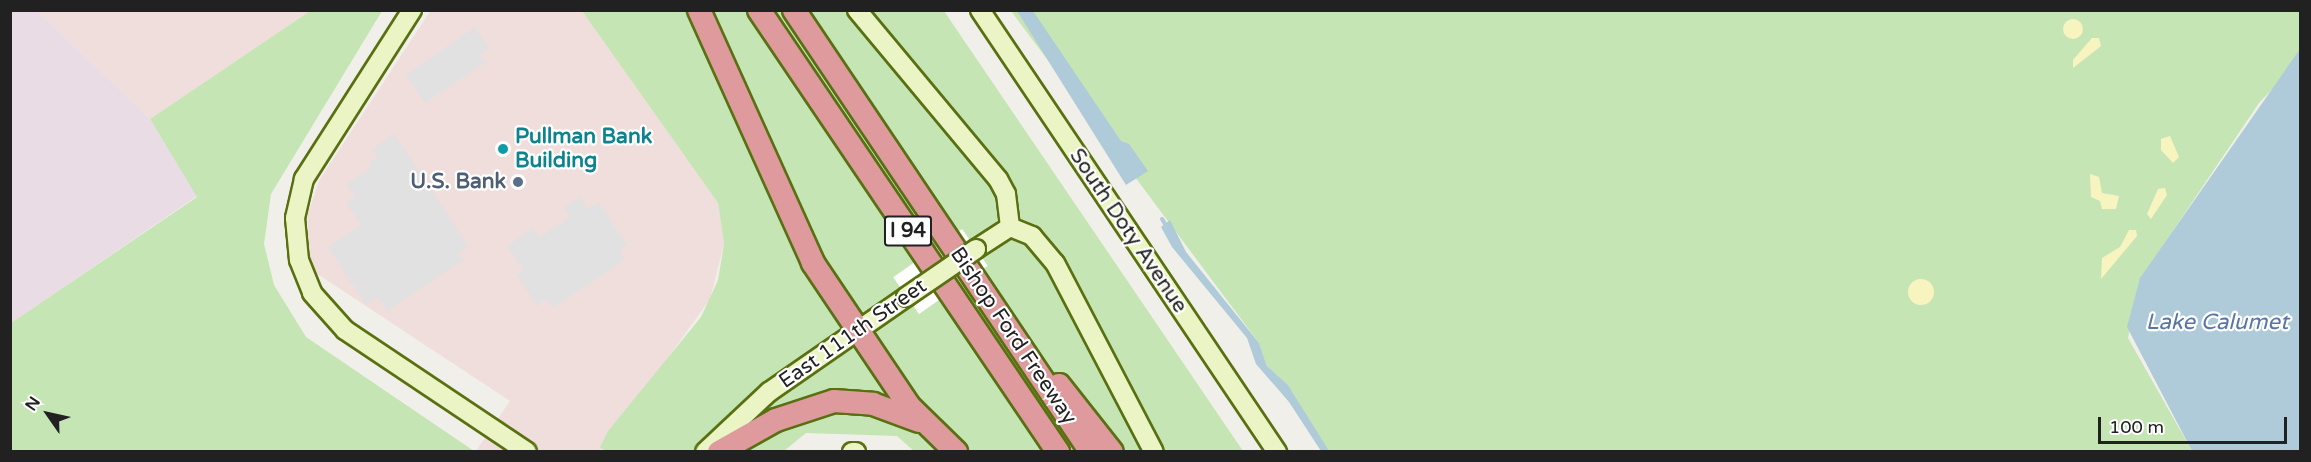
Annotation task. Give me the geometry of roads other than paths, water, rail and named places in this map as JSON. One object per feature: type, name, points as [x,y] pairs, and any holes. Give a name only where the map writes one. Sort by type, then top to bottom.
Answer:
[{"type":"highway","points":[[699,10],[791,224],[859,330],[923,423],[956,452]]},
{"type":"highway","name":"Bishop Ford Freeway","points":[[759,10],[1058,452]]},
{"type":"highway","name":"Bishop Ford Freeway","points":[[794,10],[1091,452]]},
{"type":"highway","points":[[1022,350],[1074,399],[1112,452]]},
{"type":"highway","points":[[719,452],[776,420],[834,401],[873,404],[923,423]]},
{"type":"street","points":[[412,10],[304,179],[295,218],[299,260],[312,293],[345,330],[527,452]]},
{"type":"street","points":[[857,10],[998,179],[1006,194],[1010,226],[1032,236],[1056,263],[1154,452]]},
{"type":"street","name":"South Doty Avenue","points":[[980,10],[1277,452]]},
{"type":"street","name":"East 111th Street","points":[[705,452],[769,392],[1010,226]]},
{"type":"water","points":[[1017,11],[1033,11],[1121,141],[1129,144],[1148,171],[1126,185]]},
{"type":"water","name":"Lake Calumet","points":[[2300,49],[2300,451],[2192,451],[2127,327],[2140,278]]},
{"type":"water","points":[[1170,220],[1186,252],[1259,343],[1267,366],[1288,385],[1329,451],[1321,451],[1289,402],[1256,364],[1247,338],[1172,247],[1161,227]]},
{"type":"waterway","points":[[1162,219],[1167,227]]},
{"type":"place","name":"Pullman Bank Building","points":[[503,149]]},
{"type":"place","name":"U.S. Bank","points":[[518,182]]}]
